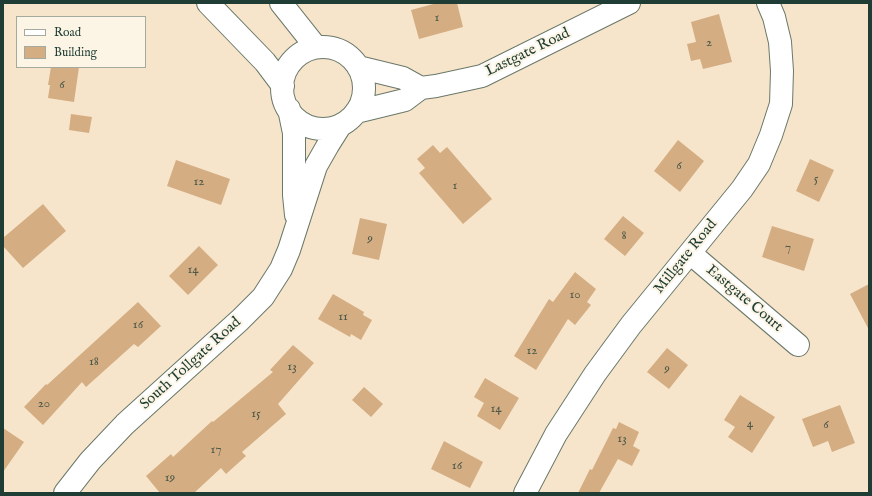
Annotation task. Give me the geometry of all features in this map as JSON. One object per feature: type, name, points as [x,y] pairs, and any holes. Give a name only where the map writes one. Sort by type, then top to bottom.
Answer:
[{"type":"street","points":[[208,3],[265,62],[283,86]]},
{"type":"street","points":[[281,3],[316,47]]},
{"type":"street","name":"Lastgate Road","points":[[356,112],[405,100],[421,88],[482,76],[629,3]]},
{"type":"street","name":"Millgate Road","points":[[525,493],[556,434],[595,374],[631,325],[742,189],[759,164],[771,135],[781,104],[782,71],[780,42],[774,17],[768,3]]},
{"type":"street","points":[[316,47],[328,47],[341,51],[351,58],[362,74],[364,87],[361,104],[349,120],[340,126],[321,129],[303,123],[289,110],[284,99],[284,75],[289,66],[295,58],[316,47]]},
{"type":"street","points":[[358,67],[403,78],[421,88]]},
{"type":"street","name":"South Tollgate Road","points":[[289,110],[294,133],[294,195],[297,224]]},
{"type":"street","name":"South Tollgate Road","points":[[66,493],[90,461],[125,424],[240,320],[263,297],[281,269],[289,250],[316,166],[340,126]]},
{"type":"street","name":"Eastgate Court","points":[[690,253],[798,345]]},
{"type":"building","points":[[437,3],[457,3],[463,27],[419,39],[411,10]]},
{"type":"building","points":[[719,14],[732,62],[703,69],[700,59],[691,61],[687,44],[696,42],[691,22]]},
{"type":"building","points":[[51,68],[79,68],[74,102],[48,98],[50,85],[48,85]]},
{"type":"building","points":[[71,114],[92,117],[89,133],[69,130]]},
{"type":"building","points":[[678,140],[704,161],[680,192],[654,171]]},
{"type":"building","points":[[433,145],[440,153],[447,147],[492,199],[463,224],[419,173],[425,168],[417,159]]},
{"type":"building","points":[[810,159],[834,170],[819,202],[796,191]]},
{"type":"building","points":[[176,160],[230,179],[221,205],[167,186]]},
{"type":"building","points":[[43,204],[66,231],[23,268],[3,246],[3,238]]},
{"type":"building","points":[[623,216],[644,233],[625,256],[604,239]]},
{"type":"building","points":[[360,218],[387,224],[379,260],[352,254]]},
{"type":"building","points":[[772,226],[814,239],[804,271],[762,257]]},
{"type":"building","points":[[199,246],[218,265],[188,295],[169,276]]},
{"type":"building","points":[[575,272],[596,289],[587,302],[591,305],[575,325],[568,319],[536,370],[514,356],[549,299],[553,302]]},
{"type":"building","points":[[869,284],[869,330],[850,294]]},
{"type":"building","points":[[333,294],[364,312],[363,315],[372,320],[361,340],[351,334],[350,337],[318,319]]},
{"type":"building","points":[[138,302],[161,326],[138,347],[134,344],[86,387],[82,382],[43,425],[24,407],[46,384],[47,385]]},
{"type":"building","points":[[293,345],[314,363],[278,404],[286,414],[242,452],[246,456],[226,474],[221,468],[194,493],[160,493],[146,476],[171,454],[173,457],[212,421],[213,422],[273,372],[270,370]]},
{"type":"building","points":[[667,348],[688,365],[669,389],[647,372]]},
{"type":"building","points":[[485,378],[519,398],[500,430],[477,416],[484,403],[474,397]]},
{"type":"building","points":[[364,387],[383,404],[371,417],[352,400]]},
{"type":"building","points":[[740,395],[775,417],[752,453],[728,437],[735,427],[724,420]]},
{"type":"building","points":[[840,405],[855,443],[832,452],[828,441],[813,447],[802,419]]},
{"type":"building","points":[[619,422],[639,432],[633,446],[640,450],[632,466],[618,459],[599,493],[578,493],[590,469],[592,470],[613,428],[616,429]]},
{"type":"building","points":[[3,428],[24,442],[3,472]]},
{"type":"building","points":[[444,441],[483,462],[470,488],[431,469]]}]
